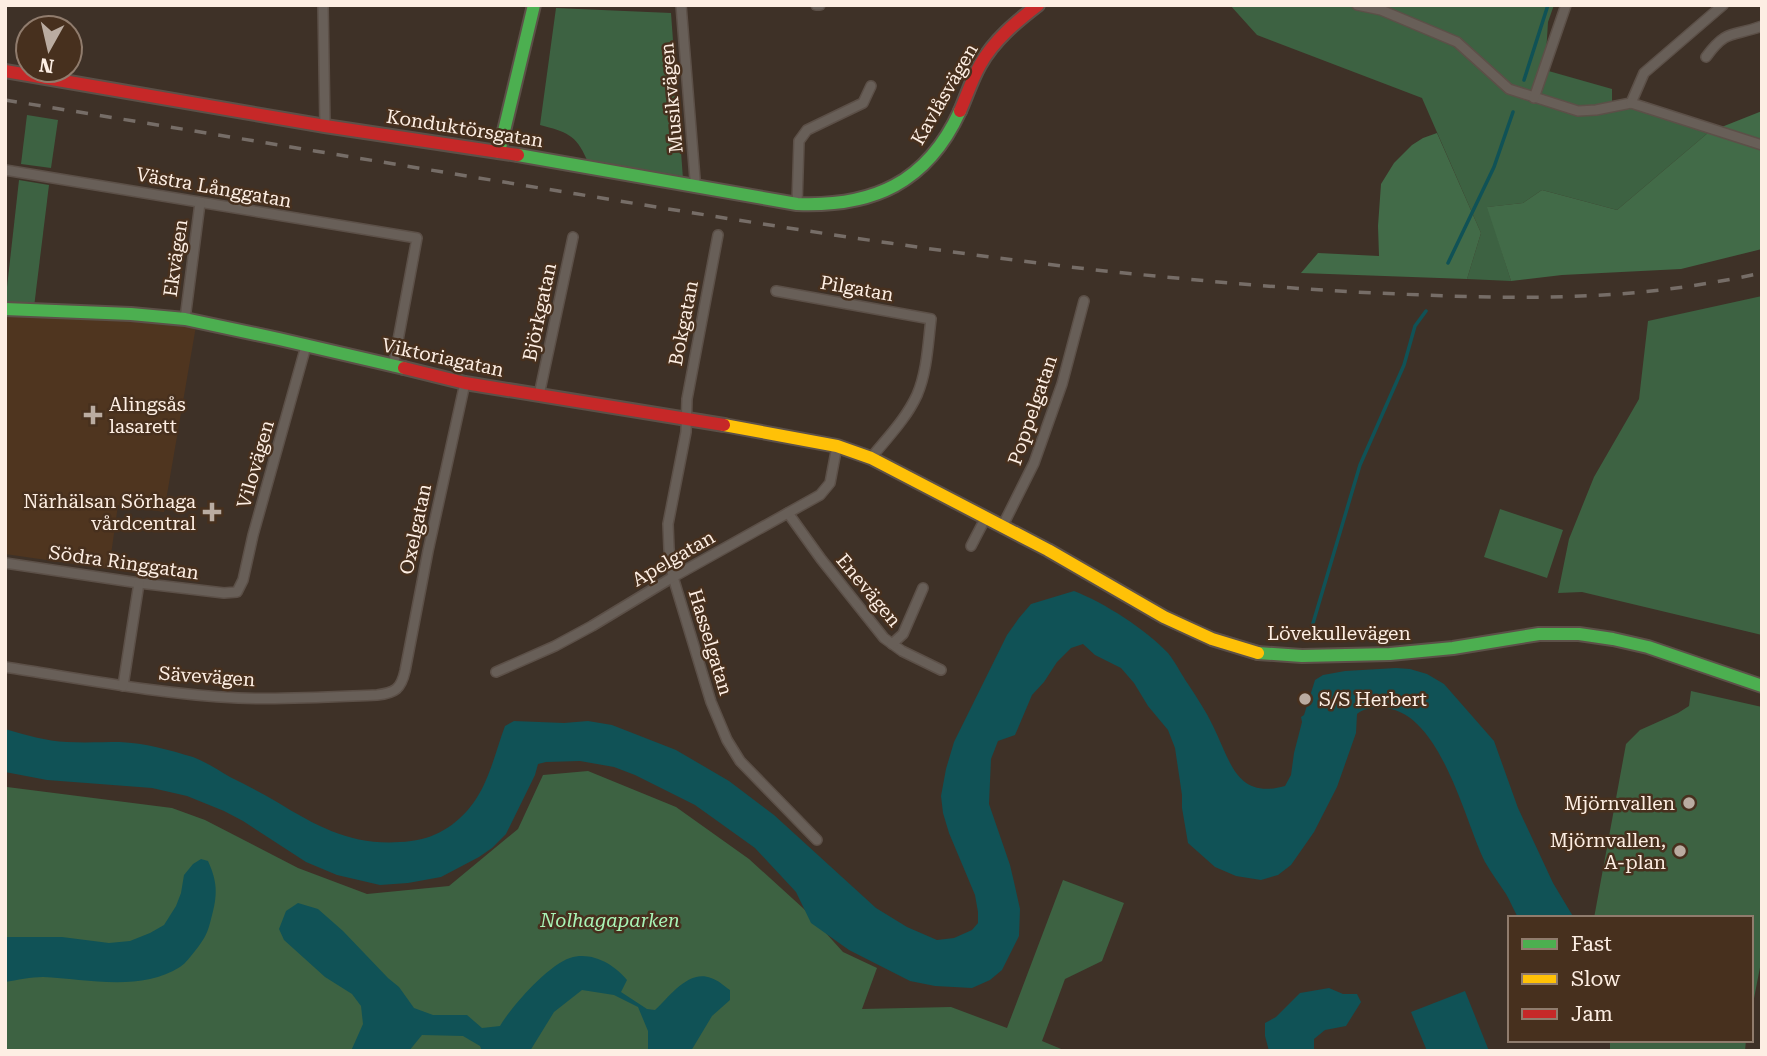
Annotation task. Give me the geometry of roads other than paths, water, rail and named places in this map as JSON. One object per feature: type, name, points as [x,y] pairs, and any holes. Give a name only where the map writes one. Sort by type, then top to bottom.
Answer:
[{"type":"street","points":[[323,5],[325,126]]},
{"type":"street","points":[[499,152],[534,5]]},
{"type":"street","name":"Musikvägen","points":[[681,5],[694,187]]},
{"type":"street","name":"Kavlåsvägen","points":[[914,175],[939,147],[953,125],[984,58],[1003,35],[1038,5]]},
{"type":"street","points":[[1357,5],[1381,10],[1457,42],[1509,89],[1534,98],[1577,111],[1631,103],[1762,145]]},
{"type":"street","points":[[1534,98],[1566,5]]},
{"type":"street","points":[[1631,103],[1644,73],[1723,5]]},
{"type":"street","points":[[1706,57],[1725,36],[1762,26]]},
{"type":"street","name":"Konduktörsgatan","points":[[5,71],[797,204],[819,206],[862,201],[914,175]]},
{"type":"street","points":[[797,204],[799,141],[807,130],[863,103],[871,86]]},
{"type":"street","name":"Västra Långgatan","points":[[5,170],[416,238],[393,367]]},
{"type":"street","name":"Ekvägen","points":[[185,318],[200,202]]},
{"type":"street","name":"Bokgatan","points":[[685,418],[718,235]]},
{"type":"street","name":"Björkgatan","points":[[539,395],[573,237]]},
{"type":"street","name":"Pilgatan","points":[[776,291],[931,319],[928,353],[917,395],[901,422],[871,458]]},
{"type":"street","name":"Poppelgatan","points":[[1002,527],[1034,463],[1062,384],[1084,301]]},
{"type":"street","name":"Viktoriagatan","points":[[5,309],[185,318],[465,383],[685,418],[837,446],[871,458]]},
{"type":"street","name":"Vilovägen","points":[[237,592],[243,580],[306,346]]},
{"type":"street","name":"Oxelgatan","points":[[403,682],[428,551],[465,383]]},
{"type":"street","name":"Hasselgatan","points":[[685,418],[686,432],[668,524],[668,549],[673,577],[711,702],[727,740],[740,761],[817,840]]},
{"type":"street","name":"Apelgatan","points":[[496,672],[592,626],[673,577],[820,495],[830,483],[837,446]]},
{"type":"street","name":"Lövekullevägen","points":[[871,458],[1072,564],[1163,618],[1223,644],[1261,654],[1304,657],[1405,654],[1539,634],[1582,634],[1656,650],[1762,686]]},
{"type":"street","name":"Enevägen","points":[[788,513],[884,638],[941,670]]},
{"type":"street","points":[[971,546],[985,519]]},
{"type":"street","name":"Södra Ringgatan","points":[[5,563],[139,583],[237,592]]},
{"type":"street","points":[[123,686],[139,583]]},
{"type":"street","points":[[892,644],[903,634],[923,589]]},
{"type":"street","name":"Sävevägen","points":[[5,667],[123,686],[237,698],[386,694],[397,689],[403,682]]},
{"type":"water","points":[[1074,591],[1098,602],[1149,635],[1176,665],[1207,715],[1230,764],[1245,782],[1255,787],[1269,789],[1285,786],[1291,775],[1301,717],[1315,680],[1323,675],[1345,671],[1396,668],[1427,674],[1444,684],[1494,741],[1518,808],[1553,883],[1573,916],[1517,916],[1485,862],[1458,793],[1433,743],[1417,724],[1399,711],[1377,708],[1366,709],[1357,714],[1356,733],[1337,787],[1314,832],[1291,865],[1278,875],[1261,880],[1236,876],[1215,867],[1188,843],[1175,748],[1168,730],[1121,668],[1095,655],[1083,644],[1071,648],[1057,662],[1032,695],[1015,735],[998,741],[991,759],[989,804],[1014,882],[1020,909],[1019,936],[1002,970],[990,980],[972,988],[935,986],[910,981],[849,950],[811,923],[796,892],[755,848],[695,805],[614,767],[580,761],[538,764],[506,834],[492,848],[441,877],[380,885],[337,875],[306,862],[243,821],[187,796],[152,788],[47,780],[5,772],[5,729],[59,741],[148,745],[198,759],[324,828],[340,834],[373,842],[411,841],[448,827],[470,807],[485,782],[505,726],[514,721],[588,721],[612,725],[676,750],[729,781],[774,815],[876,908],[907,927],[937,940],[954,938],[972,930],[978,923],[978,912],[975,895],[943,813],[941,796],[946,769],[954,742],[1007,635],[1031,604]]},
{"type":"water","points":[[201,859],[208,861],[214,877],[214,906],[204,938],[180,967],[165,975],[131,982],[43,977],[5,982],[5,937],[62,937],[109,943],[130,941],[164,925],[176,906],[184,875]]},
{"type":"water","points":[[298,903],[318,909],[343,931],[399,987],[414,1008],[433,1015],[467,1015],[482,1028],[500,1026],[512,1008],[551,969],[578,956],[602,960],[616,969],[627,980],[621,992],[647,1009],[655,1010],[680,985],[703,976],[716,980],[730,990],[730,1000],[712,1016],[691,1051],[648,1051],[648,1031],[638,1007],[614,995],[582,990],[554,1012],[530,1051],[482,1051],[480,1046],[463,1036],[422,1035],[409,1051],[351,1051],[363,1024],[361,1006],[352,994],[325,977],[284,940],[279,929],[286,911]]},
{"type":"water","points":[[1329,988],[1343,994],[1357,994],[1361,1002],[1346,1026],[1325,1030],[1314,1039],[1314,1051],[1269,1051],[1265,1023],[1276,1017],[1300,993]]},
{"type":"water","points":[[1465,991],[1489,1051],[1427,1051],[1411,1012]]},
{"type":"waterway","points":[[1524,80],[1548,5]]},
{"type":"waterway","points":[[1448,263],[1494,167],[1513,112]]},
{"type":"waterway","points":[[1308,640],[1360,465],[1404,365],[1415,326],[1426,311]]},
{"type":"railway","points":[[5,100],[775,226],[973,255],[1142,275],[1361,292],[1526,297],[1643,292],[1762,273]]},
{"type":"place","name":"Alingsås lasarett","points":[[93,415]]},
{"type":"place","name":"Närhälsan Sörhaga vårdcentral","points":[[212,512]]},
{"type":"place","name":"S/S Herbert","points":[[1305,699]]},
{"type":"place","name":"Mjörnvallen","points":[[1689,803]]},
{"type":"place","name":"Mjörnvallen, A-plan","points":[[1680,851]]},
{"type":"park label","name":"Nolhagaparken","points":[[610,920]]}]
